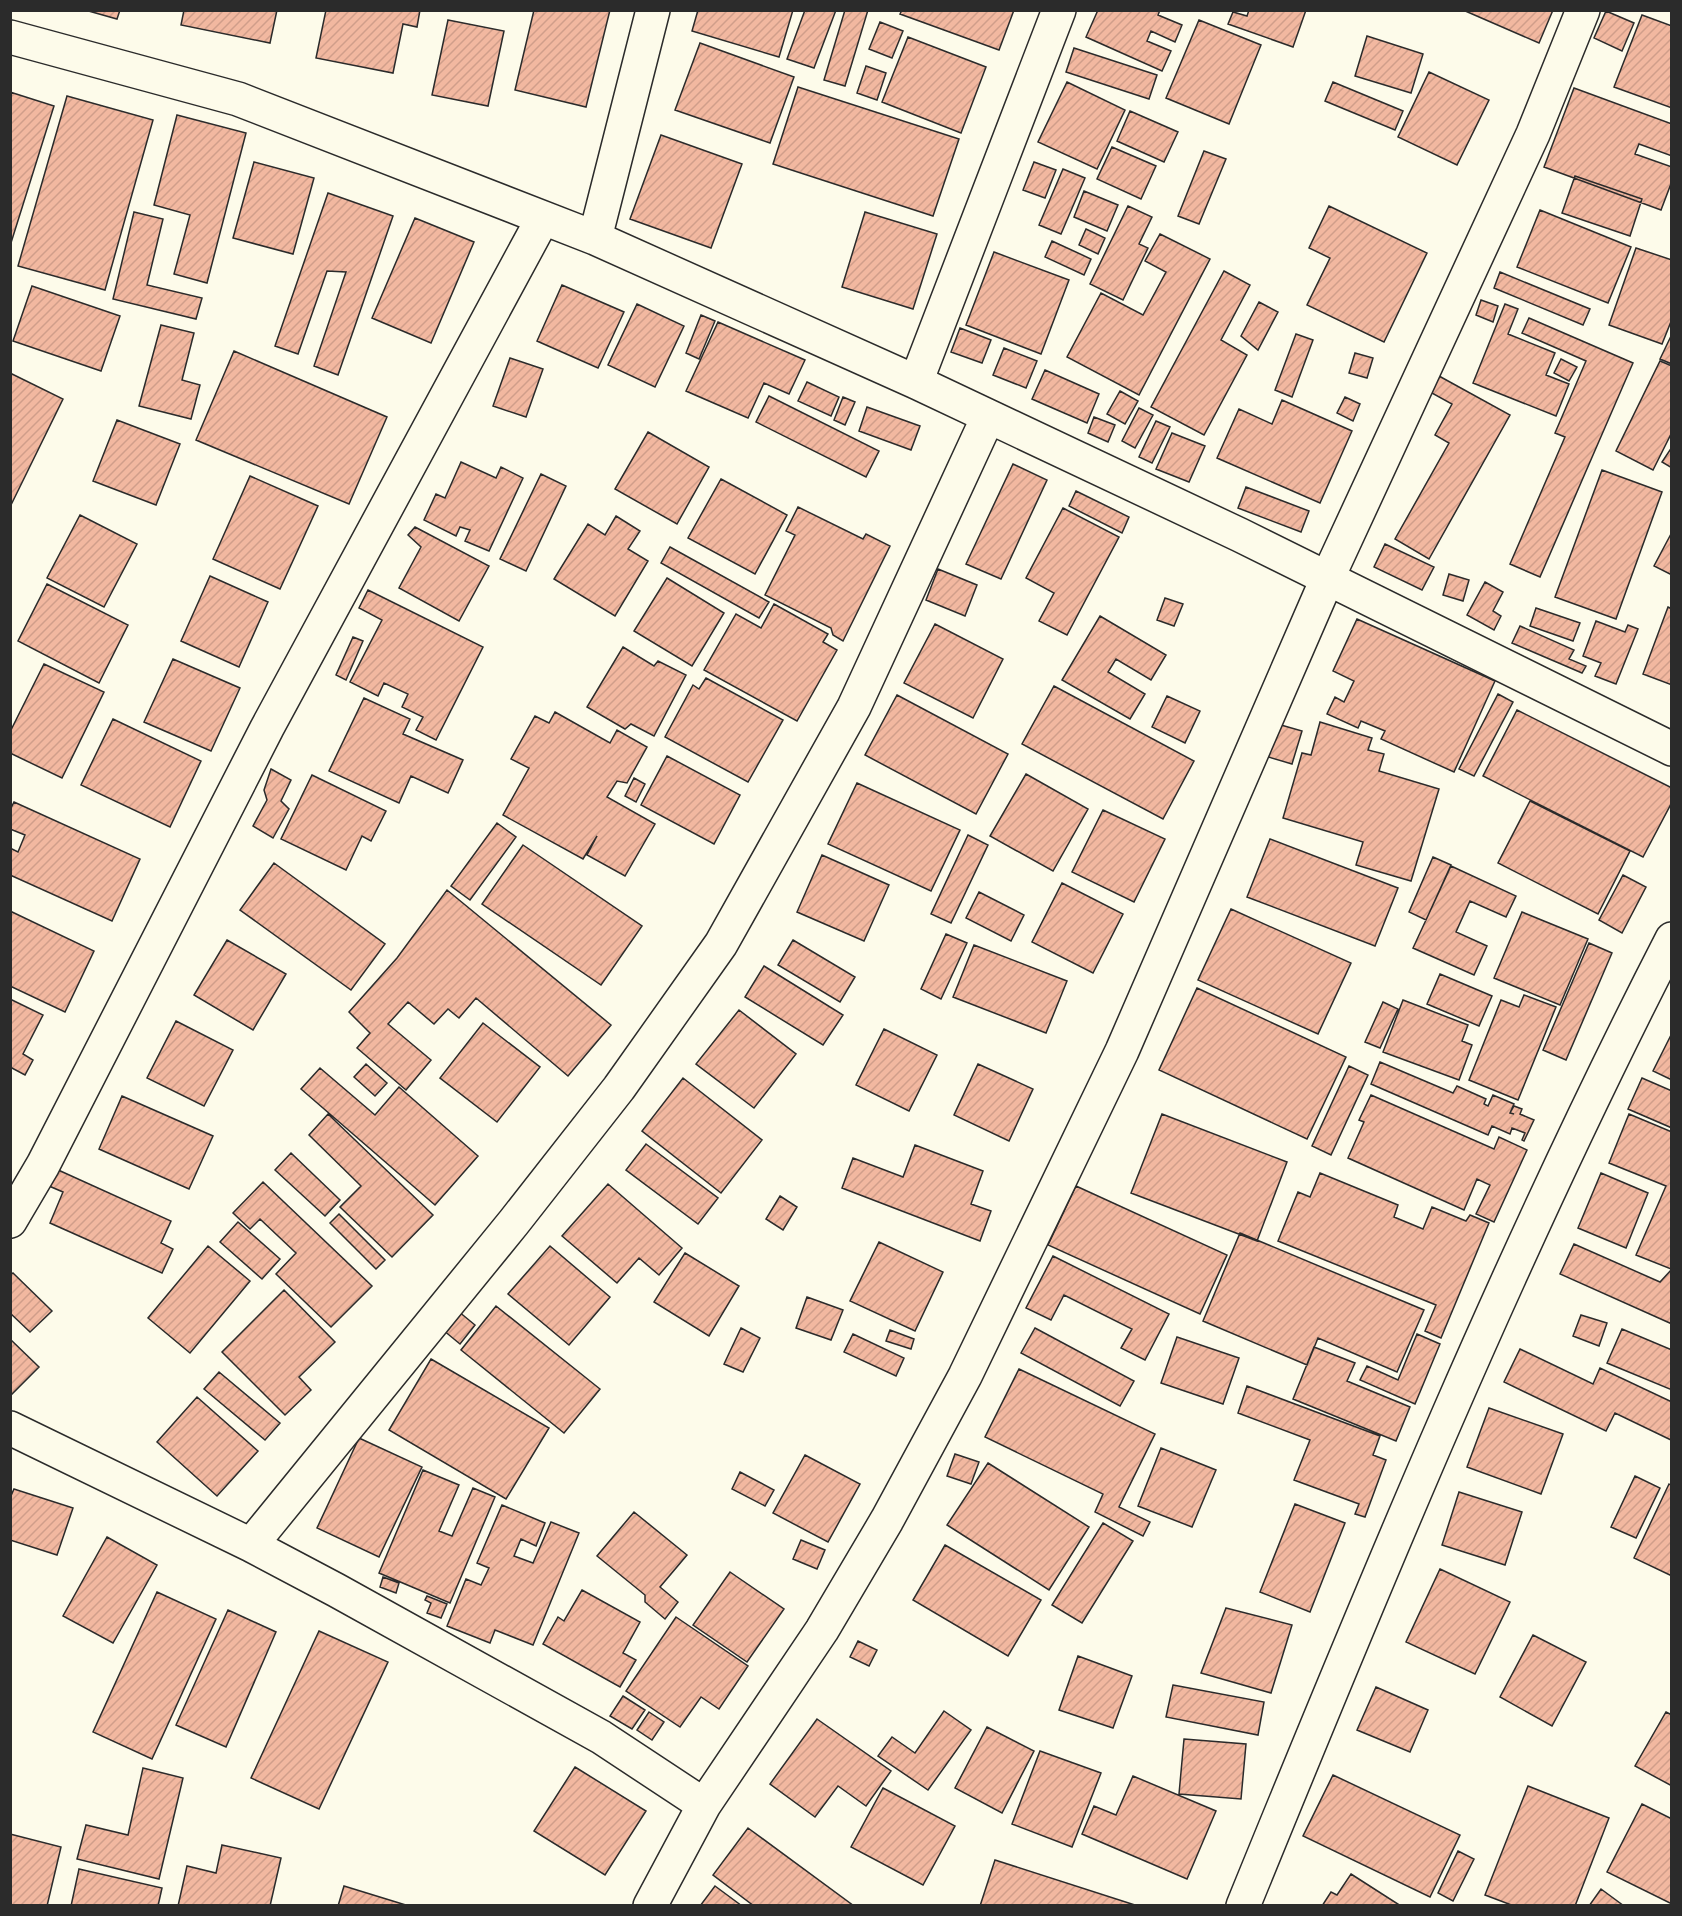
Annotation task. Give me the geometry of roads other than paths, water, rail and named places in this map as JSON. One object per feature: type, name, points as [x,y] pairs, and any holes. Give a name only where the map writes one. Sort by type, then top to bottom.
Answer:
[{"type":"street","points":[[595,238],[653,10]]},
{"type":"street","points":[[916,382],[1059,10]]},
{"type":"street","points":[[650,1905],[704,1805],[822,1630],[887,1520],[965,1376],[1122,1051],[1328,577],[1533,134],[1583,10]]},
{"type":"street","points":[[10,37],[238,99],[595,238],[916,382],[1328,577],[1671,749]]},
{"type":"street","points":[[10,1221],[43,1165],[267,728],[543,218]]},
{"type":"street","points":[[251,1545],[514,1222],[619,1088],[721,944],[854,707],[988,417]]},
{"type":"street","points":[[1243,1905],[1329,1695],[1464,1381],[1596,1092],[1671,939]]},
{"type":"street","points":[[10,1428],[251,1545],[601,1737],[704,1805]]}]
